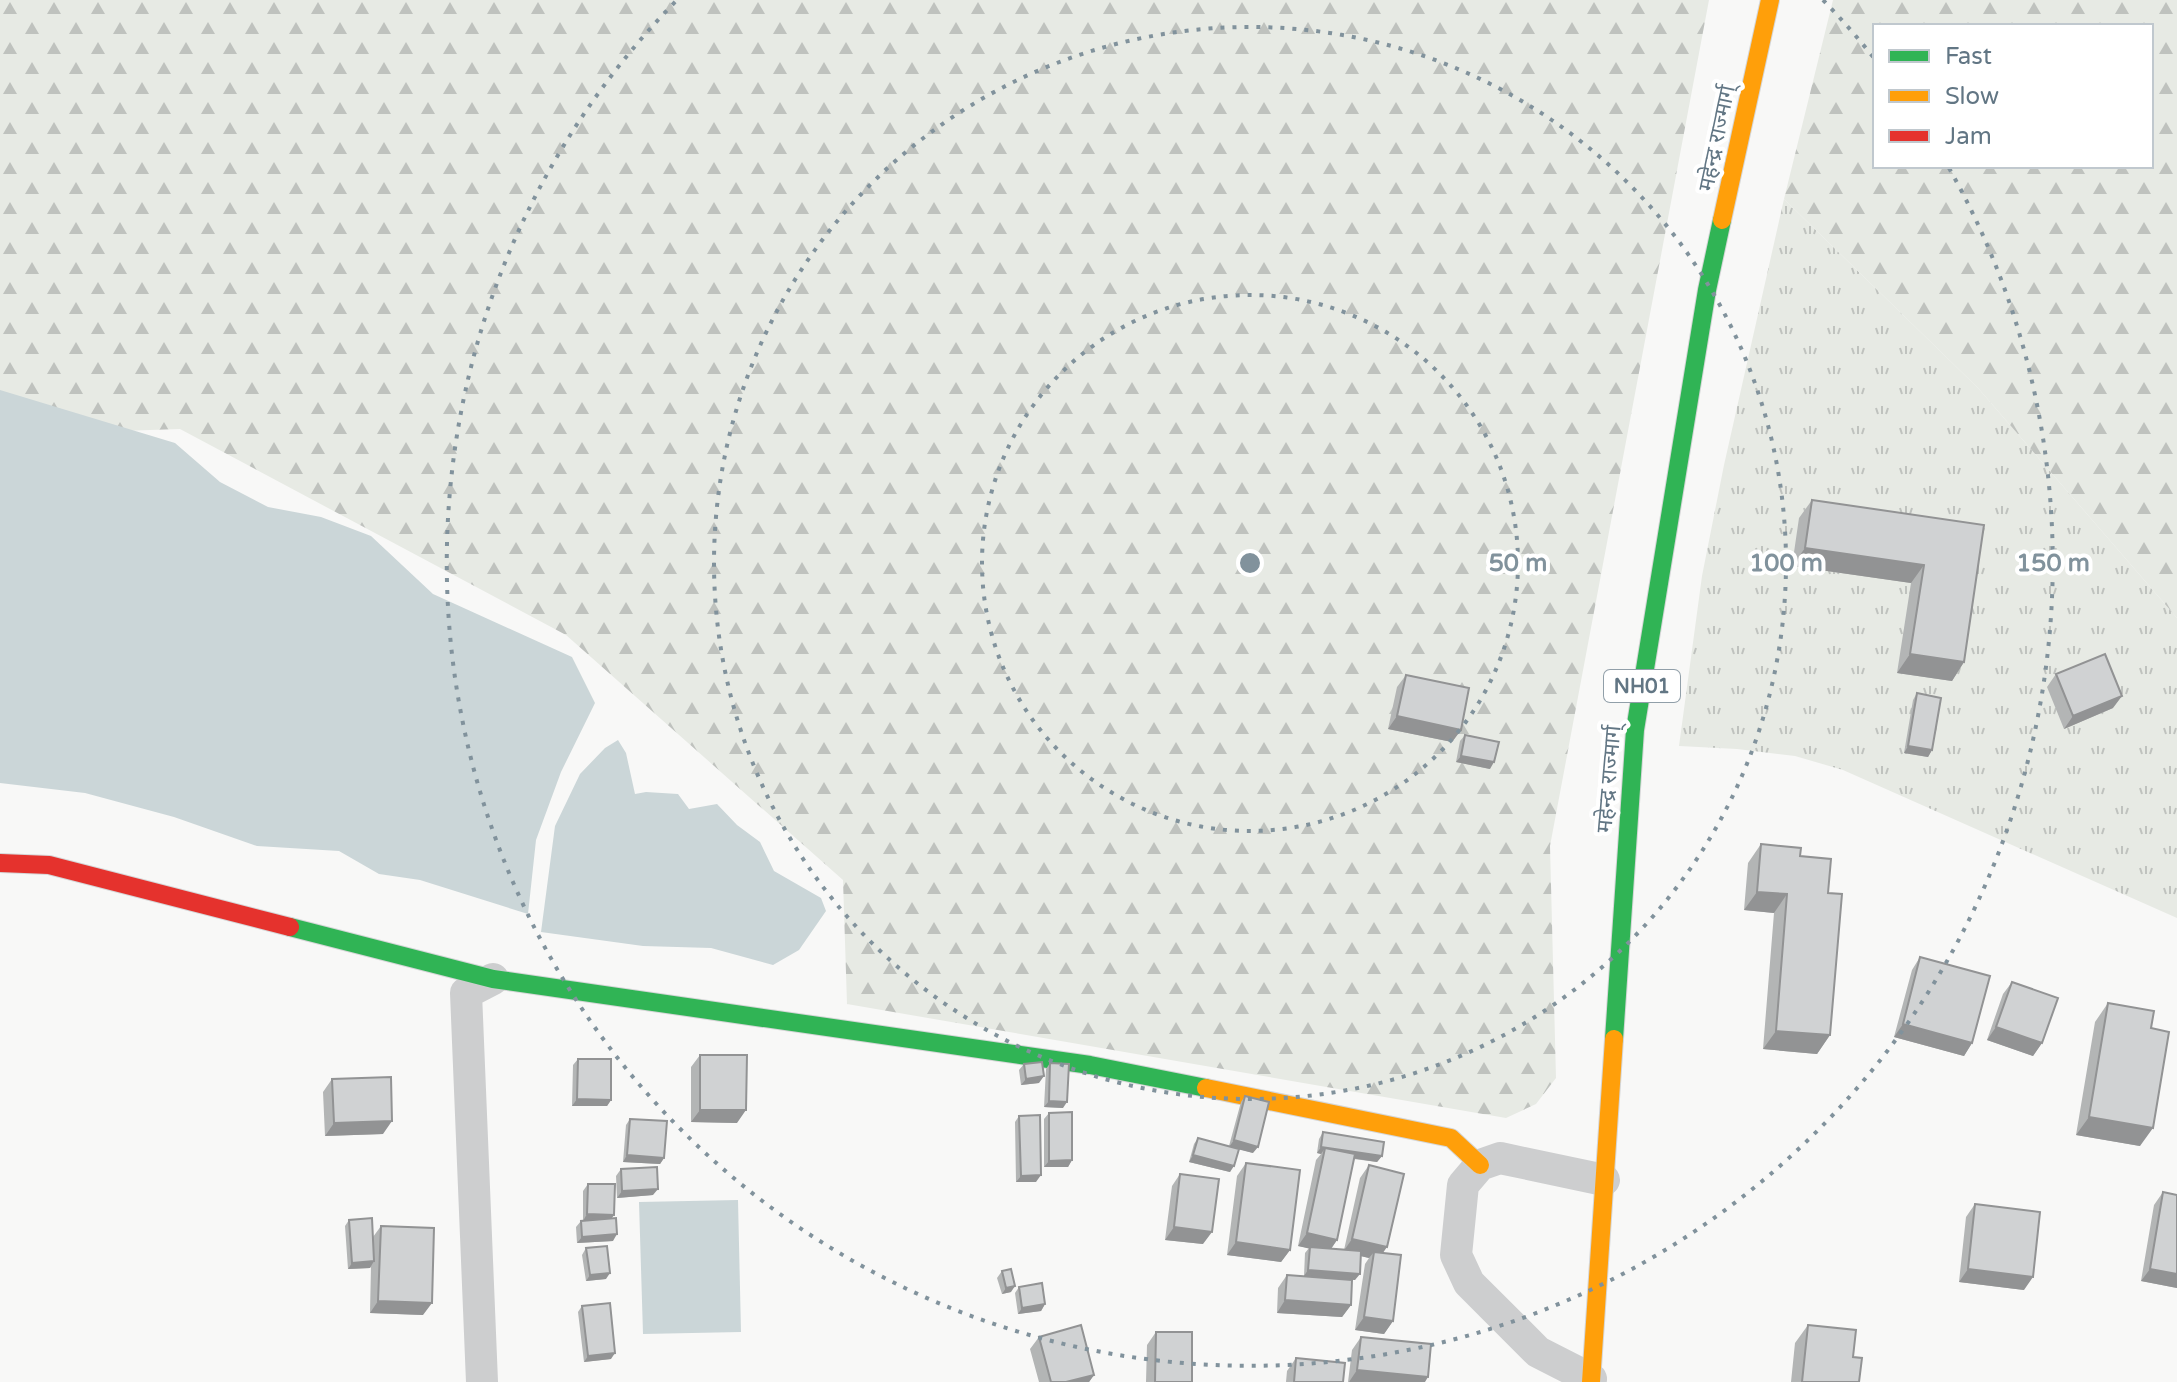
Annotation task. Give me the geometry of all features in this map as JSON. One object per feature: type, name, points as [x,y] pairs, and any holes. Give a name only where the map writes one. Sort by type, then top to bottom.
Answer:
[{"type":"main road","name":"महेन्द्र राज्मार्ग्","points":[[1591,1380],[1635,730],[1707,290],[1770,0]]},
{"type":"main road","points":[[0,863],[49,865],[493,979],[1090,1065],[1451,1138],[1480,1165]]},
{"type":"street","points":[[482,1382],[466,993],[493,979]]},
{"type":"street","points":[[1591,1380],[1538,1352],[1469,1283],[1456,1255],[1463,1185],[1480,1165],[1500,1158],[1604,1180]]},
{"type":"green space","points":[[0,0],[1709,0],[1550,846],[1556,1078],[1536,1104],[1506,1118],[847,1004],[843,880],[566,635],[180,429],[0,435]]},
{"type":"green space","points":[[1833,0],[2177,0],[2177,618],[1978,388],[1784,199]]},
{"type":"green space","points":[[1784,199],[1978,388],[2177,618],[2177,918],[1843,770],[1795,756],[1679,746],[1702,576]]},
{"type":"shaded area","points":[[0,390],[175,443],[220,482],[268,507],[321,517],[371,536],[433,594],[572,657],[595,703],[561,772],[536,840],[528,914],[420,880],[379,874],[339,851],[257,846],[174,817],[85,793],[0,783]]},
{"type":"shaded area","points":[[618,740],[626,753],[635,794],[678,794],[689,809],[717,804],[737,825],[760,842],[774,871],[821,898],[826,911],[799,950],[773,965],[711,948],[643,946],[541,932],[555,826],[580,774],[605,748]]},
{"type":"shaded area","points":[[738,1200],[741,1332],[643,1334],[639,1202]]},
{"type":"building","points":[[1812,500],[1984,525],[1964,662],[1910,654],[1924,565],[1805,548]]},
{"type":"building","points":[[2105,654],[2122,696],[2073,716],[2056,674]]},
{"type":"building","points":[[1406,675],[1469,688],[1461,730],[1397,716]]},
{"type":"building","points":[[1917,693],[1941,698],[1932,750],[1908,746]]},
{"type":"building","points":[[1465,735],[1499,742],[1494,762],[1461,756]]},
{"type":"building","points":[[1761,844],[1801,848],[1800,856],[1831,859],[1828,893],[1842,894],[1830,1035],[1776,1031],[1787,894],[1757,892]]},
{"type":"building","points":[[1920,957],[1990,976],[1972,1043],[1903,1024]]},
{"type":"building","points":[[2012,982],[2058,998],[2042,1043],[1996,1027]]},
{"type":"building","points":[[2108,1003],[2154,1011],[2151,1028],[2169,1032],[2153,1128],[2089,1117]]},
{"type":"building","points":[[700,1055],[747,1055],[746,1110],[700,1110]]},
{"type":"building","points":[[578,1059],[611,1059],[611,1100],[577,1099]]},
{"type":"building","points":[[1042,1062],[1044,1076],[1026,1079],[1024,1064]]},
{"type":"building","points":[[1050,1063],[1069,1064],[1067,1102],[1049,1101]]},
{"type":"building","points":[[391,1077],[392,1121],[334,1123],[332,1079]]},
{"type":"building","points":[[1245,1096],[1269,1102],[1258,1147],[1234,1140]]},
{"type":"building","points":[[1072,1112],[1072,1160],[1049,1161],[1049,1113]]},
{"type":"building","points":[[1040,1115],[1041,1175],[1021,1176],[1019,1116]]},
{"type":"building","points":[[630,1119],[667,1121],[664,1158],[627,1155]]},
{"type":"building","points":[[1323,1132],[1384,1142],[1382,1156],[1321,1147]]},
{"type":"building","points":[[1198,1138],[1239,1149],[1234,1166],[1193,1155]]},
{"type":"building","points":[[1325,1148],[1355,1154],[1337,1240],[1307,1233]]},
{"type":"building","points":[[1246,1163],[1300,1170],[1290,1250],[1236,1242]]},
{"type":"building","points":[[1369,1165],[1404,1174],[1387,1247],[1352,1239]]},
{"type":"building","points":[[657,1167],[658,1189],[622,1191],[621,1169]]},
{"type":"building","points":[[1180,1174],[1219,1179],[1212,1232],[1174,1227]]},
{"type":"building","points":[[588,1184],[615,1184],[614,1215],[587,1214]]},
{"type":"building","points":[[2163,1192],[2177,1195],[2177,1274],[2150,1269]]},
{"type":"building","points":[[1975,1204],[2040,1212],[2033,1277],[1968,1269]]},
{"type":"building","points":[[372,1218],[374,1261],[352,1263],[349,1220]]},
{"type":"building","points":[[616,1218],[617,1234],[582,1237],[581,1221]]},
{"type":"building","points":[[381,1226],[434,1228],[432,1303],[378,1301]]},
{"type":"building","points":[[607,1246],[610,1273],[590,1275],[586,1248]]},
{"type":"building","points":[[1310,1247],[1361,1251],[1360,1274],[1308,1270]]},
{"type":"building","points":[[1374,1252],[1401,1255],[1393,1321],[1364,1317]]},
{"type":"building","points":[[1011,1269],[1015,1286],[1006,1288],[1002,1271]]},
{"type":"building","points":[[1287,1275],[1352,1280],[1351,1305],[1285,1300]]},
{"type":"building","points":[[1042,1283],[1045,1304],[1022,1308],[1019,1287]]},
{"type":"building","points":[[610,1303],[615,1353],[588,1356],[582,1306]]},
{"type":"building","points":[[1081,1325],[1094,1375],[1066,1382],[1051,1382],[1039,1337]]},
{"type":"building","points":[[1808,1325],[1856,1330],[1853,1357],[1862,1358],[1859,1382],[1802,1382]]},
{"type":"building","points":[[1156,1332],[1192,1332],[1192,1382],[1155,1382]]},
{"type":"building","points":[[1361,1337],[1431,1344],[1428,1377],[1357,1370]]},
{"type":"building","points":[[1296,1358],[1345,1363],[1343,1382],[1294,1382]]},
{"type":"traffic: fast","points":[[1614,1039],[1635,730],[1707,290],[1722,220]]},
{"type":"traffic: fast","points":[[290,927],[493,979],[1090,1065],[1206,1088]]},
{"type":"traffic: slow","points":[[1722,220],[1770,0]]},
{"type":"traffic: slow","points":[[1591,1382],[1614,1039]]},
{"type":"traffic: slow","points":[[1206,1088],[1451,1138],[1480,1165]]},
{"type":"traffic: jam","points":[[0,863],[49,865],[290,927]]}]
